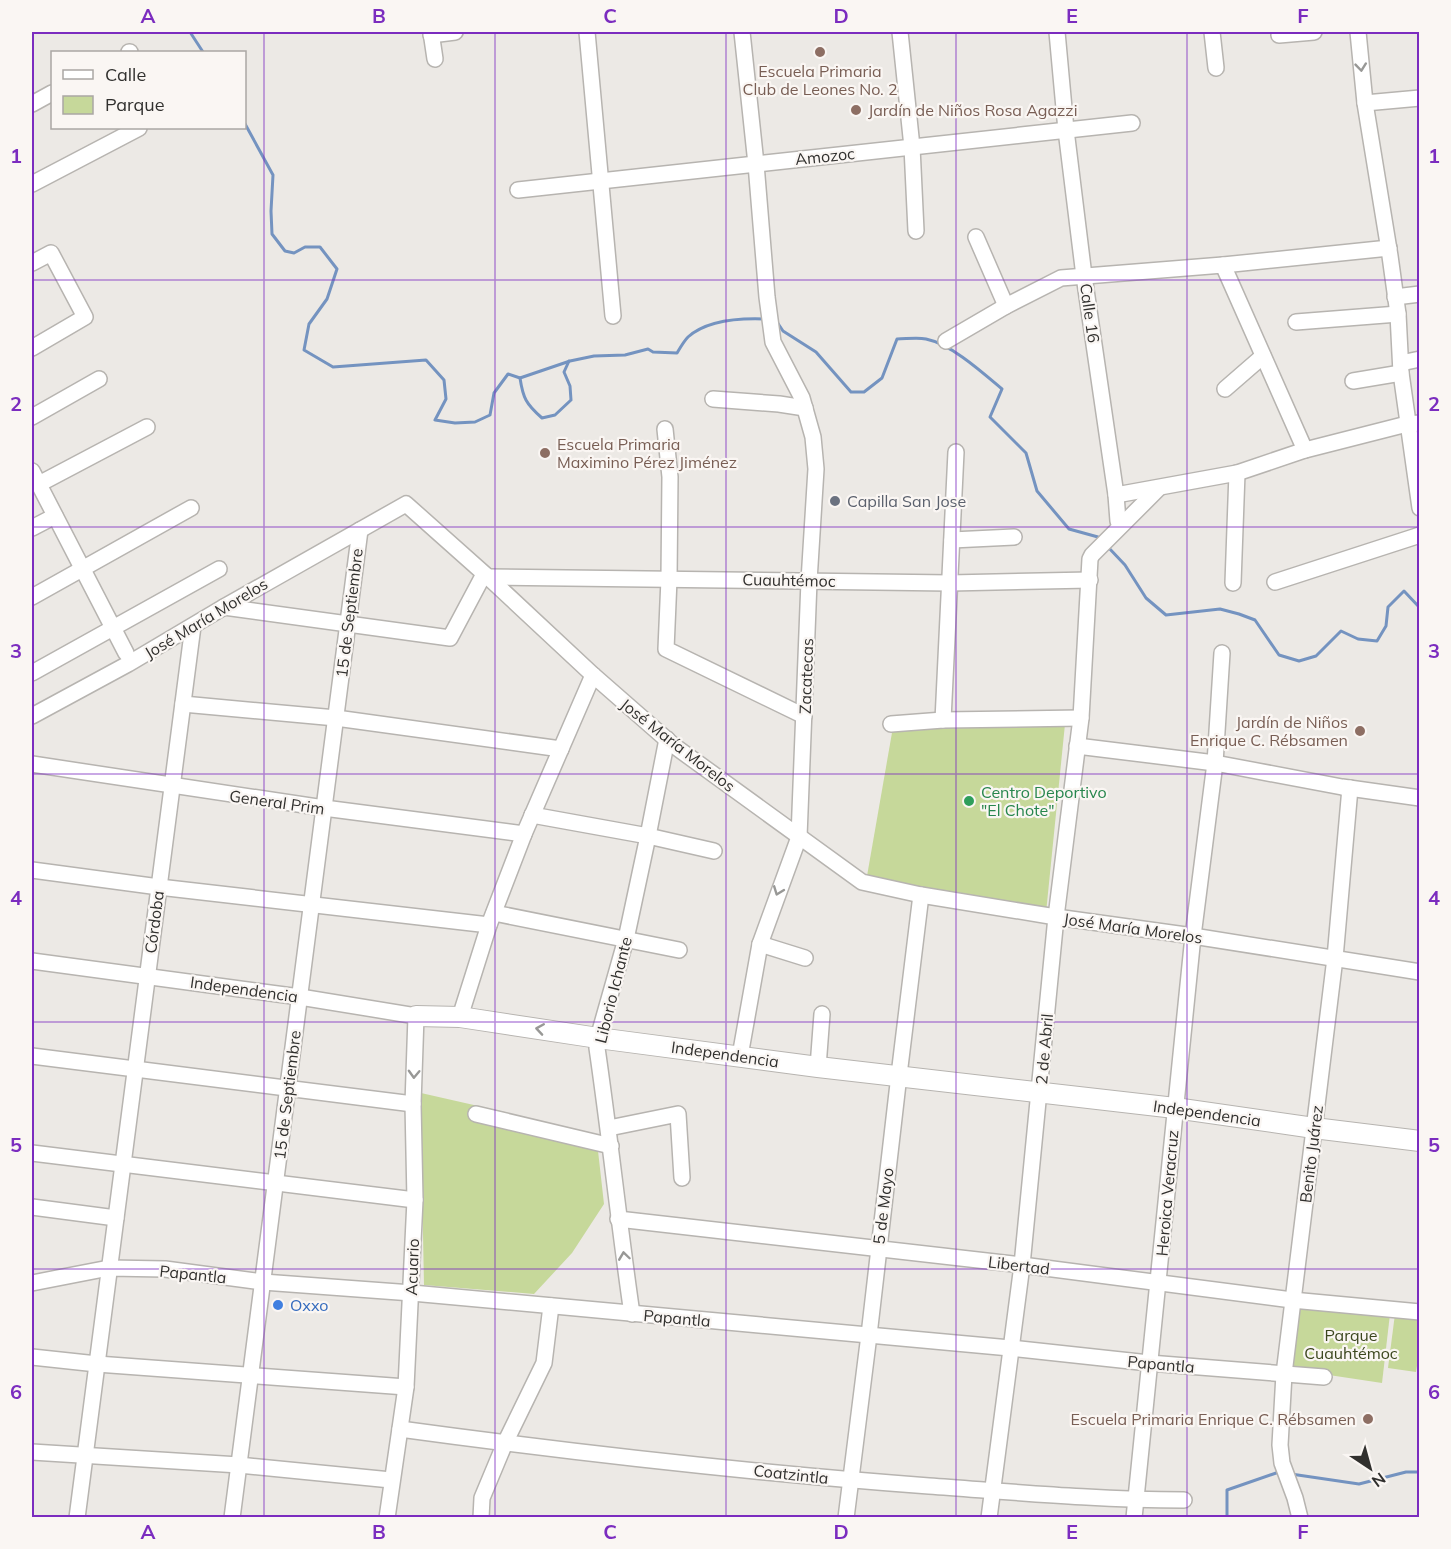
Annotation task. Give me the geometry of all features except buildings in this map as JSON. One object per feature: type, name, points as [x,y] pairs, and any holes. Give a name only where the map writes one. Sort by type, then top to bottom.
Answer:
[{"type":"main road","name":"Independencia","points":[[416,1016],[460,1017],[818,1067],[1175,1108],[1419,1141]]},
{"type":"street","points":[[435,59],[431,33],[455,32]]},
{"type":"street","points":[[587,32],[613,316]]},
{"type":"street","name":"Zacatecas","points":[[740,1056],[760,944],[799,837],[809,580],[816,469],[813,437],[802,398],[773,342],[742,32]]},
{"type":"street","points":[[900,32],[912,147],[916,231]]},
{"type":"street","name":"Calle 16","points":[[1057,32],[1066,130],[1084,276],[1120,526]]},
{"type":"street","points":[[1212,32],[1216,68]]},
{"type":"street","points":[[1279,35],[1314,32]]},
{"type":"street","points":[[1358,32],[1365,103],[1398,314],[1401,368],[1413,423],[1419,508]]},
{"type":"street","points":[[32,104],[51,94]]},
{"type":"street","points":[[1365,103],[1419,98]]},
{"type":"street","name":"Amozoc","points":[[518,190],[1132,123]]},
{"type":"street","points":[[32,184],[137,129]]},
{"type":"street","points":[[976,237],[1006,306]]},
{"type":"street","points":[[946,341],[1006,306],[1061,278],[1223,265],[1389,248]]},
{"type":"street","points":[[32,263],[51,253],[85,316],[32,348]]},
{"type":"street","points":[[1223,265],[1305,450]]},
{"type":"street","points":[[1395,297],[1419,294]]},
{"type":"street","points":[[1296,322],[1398,314]]},
{"type":"street","points":[[1225,389],[1263,356]]},
{"type":"street","points":[[1353,381],[1401,368],[1419,359]]},
{"type":"street","points":[[32,417],[99,380]]},
{"type":"street","points":[[713,399],[805,408]]},
{"type":"street","points":[[1116,495],[1238,473],[1305,450],[1413,423]]},
{"type":"street","points":[[126,653],[35,478],[147,427]]},
{"type":"street","points":[[665,429],[670,477],[666,649],[804,716]]},
{"type":"street","points":[[943,720],[956,452]]},
{"type":"street","points":[[1233,583],[1238,473]]},
{"type":"street","points":[[1090,580],[1092,555],[1158,489]]},
{"type":"street","name":"José María Morelos","points":[[32,716],[128,664],[406,504],[592,675],[667,739],[862,882],[921,895],[1056,917],[1419,972]]},
{"type":"street","points":[[32,597],[191,508]]},
{"type":"street","points":[[32,528],[55,516]]},
{"type":"street","name":"15 de Septiembre","points":[[232,1518],[360,530]]},
{"type":"street","points":[[1275,582],[1419,535]]},
{"type":"street","points":[[952,540],[1014,537]]},
{"type":"street","points":[[32,673],[219,569]]},
{"type":"street","points":[[224,607],[450,638],[486,576]]},
{"type":"street","name":"Cuauhtémoc","points":[[486,576],[950,583],[1090,580]]},
{"type":"street","name":"2 de Abril","points":[[989,1518],[1022,1265],[1056,917],[1081,718],[1090,580]]},
{"type":"street","name":"Córdoba","points":[[77,1518],[193,626]]},
{"type":"street","name":"Heroica Veracruz","points":[[1134,1518],[1193,936],[1215,764],[1222,653]]},
{"type":"street","points":[[460,1017],[492,919],[524,834],[592,675]]},
{"type":"street","points":[[183,704],[336,718],[561,749]]},
{"type":"street","points":[[891,724],[943,720],[1081,718]]},
{"type":"street","name":"Liborio Ichante","points":[[632,1314],[597,1048],[626,939],[667,739]]},
{"type":"street","points":[[1077,746],[1215,764],[1419,798]]},
{"type":"street","name":"General Prim","points":[[32,764],[324,808],[524,834]]},
{"type":"street","name":"Benito Juárez","points":[[1300,1518],[1282,1463],[1280,1445],[1284,1374],[1335,958],[1350,788]]},
{"type":"street","points":[[532,815],[648,836],[714,851]]},
{"type":"street","points":[[32,870],[312,904],[492,919],[626,939],[679,950]]},
{"type":"street","name":"5 de Mayo","points":[[846,1518],[921,895]]},
{"type":"street","points":[[760,944],[805,958]]},
{"type":"street","name":"Independencia","points":[[32,961],[300,997],[416,1016]]},
{"type":"street","points":[[818,1067],[822,1014]]},
{"type":"street","name":"Acuario","points":[[387,1518],[406,1387],[412,1293],[416,1016]]},
{"type":"street","points":[[32,1056],[413,1104]]},
{"type":"street","points":[[476,1114],[611,1146]]},
{"type":"street","points":[[609,1128],[678,1114],[682,1178]]},
{"type":"street","points":[[32,1153],[415,1200]]},
{"type":"street","points":[[32,1207],[116,1218]]},
{"type":"street","name":"Libertad","points":[[618,1219],[1022,1265],[1292,1300],[1419,1312]]},
{"type":"street","name":"Papantla","points":[[32,1283],[109,1268],[165,1269],[263,1282],[412,1293],[1149,1363],[1324,1377]]},
{"type":"street","points":[[481,1518],[482,1498],[505,1443],[544,1363],[551,1306]]},
{"type":"street","points":[[32,1357],[406,1387]]},
{"type":"street","name":"Coatzintla","points":[[400,1430],[850,1480],[1136,1500],[1184,1500]]},
{"type":"street","points":[[32,1452],[239,1465],[392,1480]]},
{"type":"green space","name":"Centro Deportivo \"El Chote\"","points":[[1065,724],[1046,913],[867,876],[893,727]]},
{"type":"green space","points":[[421,1093],[509,1113],[507,1123],[597,1142],[604,1204],[572,1253],[534,1294],[424,1285]]},
{"type":"green space","name":"Parque Cuauhtémoc","points":[[1296,1304],[1390,1314],[1382,1383],[1289,1369]]},
{"type":"green space","points":[[1395,1314],[1419,1317],[1420,1348],[1416,1372],[1388,1368]]},
{"type":"waterway","points":[[190,32],[202,51]]},
{"type":"waterway","points":[[246,126],[273,175],[272,234],[285,251],[294,253],[305,247],[320,247],[337,269],[327,299],[309,324],[304,350],[333,367],[426,360],[444,380],[446,399],[435,420],[455,423],[475,422],[490,415],[494,393],[508,374],[520,378],[570,361],[594,356],[625,355],[648,349],[653,352],[677,353],[688,337],[705,327],[736,320],[766,319]]},
{"type":"waterway","points":[[777,322],[783,331],[816,352],[851,392],[864,392],[882,378],[897,339],[926,339],[956,353],[1002,389],[990,417],[1026,453],[1037,491],[1069,529],[1098,537],[1101,540]]},
{"type":"waterway","points":[[520,378],[524,396],[532,409],[542,418],[555,415],[571,400],[570,386],[564,372],[569,361]]},
{"type":"waterway","points":[[1108,547],[1125,565],[1146,598],[1166,615],[1220,609],[1239,614],[1255,620],[1279,655],[1299,661],[1316,656],[1341,631],[1358,639],[1377,641],[1386,626],[1388,607],[1404,591],[1420,608]]},
{"type":"waterway","points":[[1227,1518],[1227,1490],[1279,1472]]},
{"type":"waterway","points":[[1291,1474],[1359,1484],[1406,1472],[1420,1472]]},
{"type":"place","name":"Escuela Primaria Club de Leones No. 2","points":[[820,52]]},
{"type":"place","name":"Jardín de Niños Rosa Agazzi","points":[[856,110]]},
{"type":"place","name":"Escuela Primaria Maximino Pérez Jiménez","points":[[545,453]]},
{"type":"place","name":"Capilla San Jose","points":[[835,501]]},
{"type":"place","name":"Jardín de Niños Enrique C. Rébsamen","points":[[1360,731]]},
{"type":"place","name":"Centro Deportivo \"El Chote\"","points":[[969,801]]},
{"type":"place","name":"Oxxo","points":[[278,1305]]},
{"type":"place","name":"Escuela Primaria Enrique C. Rébsamen","points":[[1368,1419]]}]
